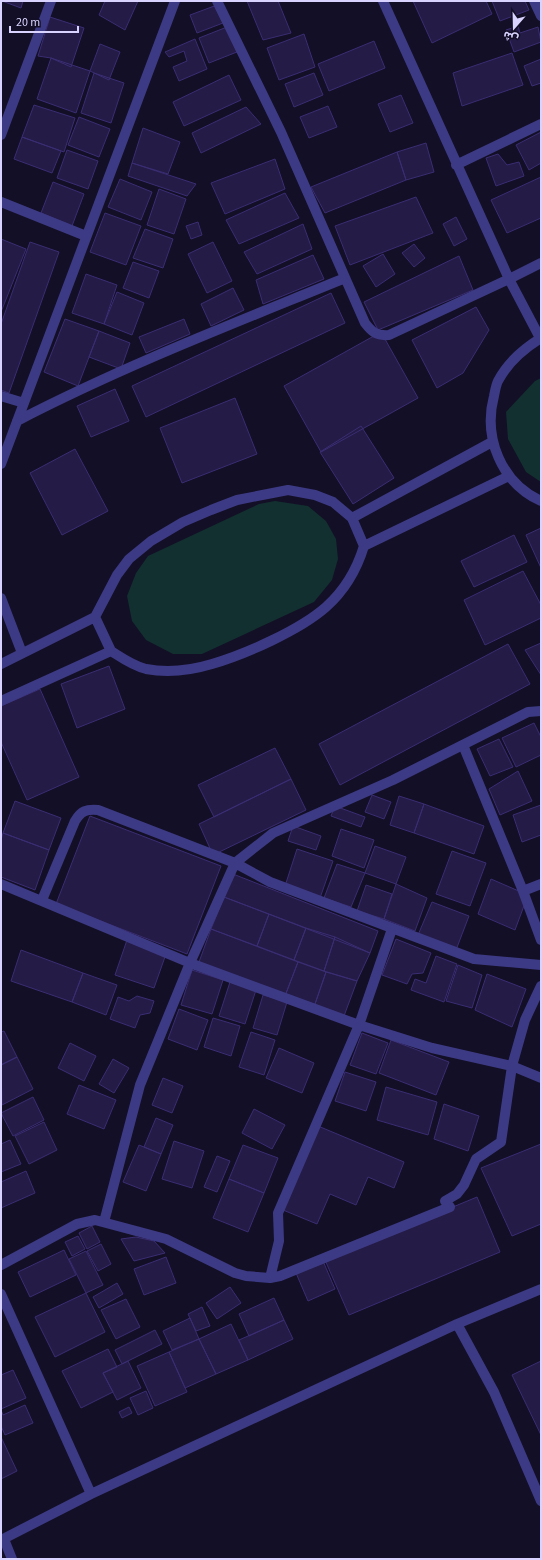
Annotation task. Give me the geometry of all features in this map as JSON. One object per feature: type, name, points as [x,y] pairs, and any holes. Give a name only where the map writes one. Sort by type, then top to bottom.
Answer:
[{"type":"street","points":[[1,136],[51,1]]},
{"type":"street","points":[[1,464],[175,1]]},
{"type":"street","points":[[217,1],[281,132],[365,323],[373,332],[380,336],[388,335],[541,263]]},
{"type":"street","points":[[383,1],[456,165],[509,279],[541,338],[515,356],[498,382],[490,412],[492,442],[498,460],[509,476],[530,496],[541,501]]},
{"type":"street","points":[[534,1],[541,16]]},
{"type":"street","points":[[456,165],[541,124]]},
{"type":"street","points":[[1,202],[86,236]]},
{"type":"street","points":[[17,421],[54,402],[171,349],[345,278]]},
{"type":"street","points":[[1,396],[24,403]]},
{"type":"street","points":[[352,518],[492,442]]},
{"type":"street","points":[[96,617],[111,651],[131,664],[145,669],[163,671],[212,664],[289,631],[326,608],[354,571],[364,546],[509,476]]},
{"type":"street","points":[[1,664],[96,617],[117,575],[129,559],[152,541],[183,522],[237,500],[288,490],[315,495],[333,502],[352,518],[364,546]]},
{"type":"street","points":[[1,598],[22,654]]},
{"type":"street","points":[[1,701],[111,651]]},
{"type":"street","points":[[104,1222],[140,1085],[190,963],[234,863],[273,833],[393,780],[528,712],[541,711]]},
{"type":"street","points":[[463,744],[524,892],[541,940]]},
{"type":"street","points":[[42,900],[75,821],[84,810],[98,810],[234,863],[270,882],[392,929],[474,958],[541,965]]},
{"type":"street","points":[[1,884],[190,963],[359,1024],[432,1048],[512,1066],[541,1078]]},
{"type":"street","points":[[524,892],[541,884]]},
{"type":"street","points":[[270,1278],[279,1242],[278,1213],[359,1024],[392,929]]},
{"type":"street","points":[[1,1264],[76,1224],[89,1221],[104,1222],[166,1240],[235,1273],[246,1276],[270,1278],[280,1276],[450,1207],[446,1201],[457,1194],[464,1185],[476,1159],[502,1142],[512,1066],[525,1020],[541,986]]},
{"type":"street","points":[[12,1559],[2,1540],[91,1494],[457,1324],[541,1289]]},
{"type":"street","points":[[1,1294],[91,1494]]},
{"type":"street","points":[[457,1324],[494,1392],[539,1495]]},
{"type":"green space","points":[[541,378],[541,482],[526,472],[508,439],[506,412],[535,381]]},
{"type":"green space","points":[[275,501],[308,506],[326,521],[336,539],[338,559],[332,580],[314,602],[202,654],[173,654],[146,640],[132,621],[127,596],[136,573],[148,556],[259,504]]},
{"type":"building","points":[[2,1],[23,1],[21,8]]},
{"type":"building","points":[[105,1],[138,1],[125,30],[99,15]]},
{"type":"building","points":[[247,1],[278,1],[291,33],[263,40]]},
{"type":"building","points":[[413,1],[486,1],[492,14],[432,43]]},
{"type":"building","points":[[492,1],[525,1],[529,10],[500,21]]},
{"type":"building","points":[[217,5],[223,23],[197,33],[190,15]]},
{"type":"building","points":[[50,17],[84,28],[71,67],[51,58],[38,56]]},
{"type":"building","points":[[518,26],[520,33],[538,27],[541,42],[514,52],[506,30]]},
{"type":"building","points":[[227,27],[237,52],[209,63],[199,38]]},
{"type":"building","points":[[304,34],[315,67],[279,80],[267,48]]},
{"type":"building","points":[[195,39],[207,69],[179,81],[173,67],[187,61],[184,51],[169,57],[165,52]]},
{"type":"building","points":[[374,41],[385,68],[329,91],[318,64]]},
{"type":"building","points":[[100,44],[120,52],[109,80],[90,71]]},
{"type":"building","points":[[512,53],[523,85],[462,106],[453,73]]},
{"type":"building","points":[[51,58],[90,71],[76,113],[37,99]]},
{"type":"building","points":[[541,59],[541,83],[532,86],[524,66]]},
{"type":"building","points":[[94,73],[124,83],[111,123],[81,113]]},
{"type":"building","points":[[314,73],[323,95],[294,107],[285,84]]},
{"type":"building","points":[[229,75],[241,100],[184,126],[173,102]]},
{"type":"building","points":[[401,95],[413,123],[390,132],[378,104]]},
{"type":"building","points":[[34,105],[75,118],[64,152],[22,137]]},
{"type":"building","points":[[328,106],[337,127],[309,138],[300,117]]},
{"type":"building","points":[[246,107],[261,124],[201,153],[192,133]]},
{"type":"building","points":[[79,117],[110,129],[99,157],[68,145]]},
{"type":"building","points":[[143,128],[180,142],[168,174],[132,163]]},
{"type":"building","points":[[541,132],[541,163],[529,170],[516,145]]},
{"type":"building","points":[[22,137],[61,151],[52,173],[14,159]]},
{"type":"building","points":[[426,143],[434,172],[406,180],[397,152]]},
{"type":"building","points":[[67,150],[98,161],[88,189],[57,178]]},
{"type":"building","points":[[397,152],[406,180],[325,213],[311,187]]},
{"type":"building","points":[[498,154],[507,165],[519,162],[524,176],[496,186],[486,158]]},
{"type":"building","points":[[275,159],[285,189],[225,214],[211,183]]},
{"type":"building","points":[[132,163],[196,184],[187,196],[128,176]]},
{"type":"building","points":[[541,177],[541,218],[507,233],[491,200]]},
{"type":"building","points":[[120,179],[152,192],[141,220],[108,207]]},
{"type":"building","points":[[53,182],[84,194],[72,226],[41,213]]},
{"type":"building","points":[[159,189],[186,199],[174,234],[147,225]]},
{"type":"building","points":[[285,193],[299,218],[239,244],[226,220]]},
{"type":"building","points":[[416,197],[433,233],[350,265],[335,226]]},
{"type":"building","points":[[105,213],[141,226],[126,265],[90,252]]},
{"type":"building","points":[[456,217],[467,239],[454,246],[443,224]]},
{"type":"building","points":[[198,222],[202,235],[191,239],[186,226]]},
{"type":"building","points":[[303,224],[312,249],[257,274],[244,252]]},
{"type":"building","points":[[145,229],[173,239],[163,268],[133,258]]},
{"type":"building","points":[[1,239],[26,249],[1,312]]},
{"type":"building","points":[[30,242],[59,252],[9,393],[1,390],[1,324]]},
{"type":"building","points":[[213,242],[232,281],[207,293],[188,254]]},
{"type":"building","points":[[414,244],[425,258],[414,267],[402,253]]},
{"type":"building","points":[[383,254],[395,274],[376,287],[363,266]]},
{"type":"building","points":[[313,255],[324,279],[263,304],[256,280]]},
{"type":"building","points":[[459,256],[473,290],[378,330],[364,302]]},
{"type":"building","points":[[133,262],[159,271],[149,298],[123,288]]},
{"type":"building","points":[[86,274],[117,285],[104,324],[72,313]]},
{"type":"building","points":[[233,288],[244,310],[211,326],[201,304]]},
{"type":"building","points":[[117,292],[144,303],[132,335],[104,324]]},
{"type":"building","points":[[331,293],[345,323],[146,417],[132,386]]},
{"type":"building","points":[[476,307],[489,330],[463,373],[437,388],[412,340]]},
{"type":"building","points":[[65,319],[99,331],[78,386],[44,372]]},
{"type":"building","points":[[184,319],[190,334],[146,353],[139,337]]},
{"type":"building","points":[[99,331],[130,343],[121,369],[89,357]]},
{"type":"building","points":[[381,332],[418,398],[321,452],[284,386]]},
{"type":"building","points":[[115,389],[129,421],[91,437],[77,406]]},
{"type":"building","points":[[235,398],[257,454],[182,483],[160,428]]},
{"type":"building","points":[[361,426],[394,478],[353,504],[320,452]]},
{"type":"building","points":[[75,449],[108,511],[62,535],[30,473]]},
{"type":"building","points":[[541,528],[541,568],[526,535]]},
{"type":"building","points":[[514,535],[527,562],[474,587],[461,561]]},
{"type":"building","points":[[523,571],[541,605],[541,618],[485,645],[464,600]]},
{"type":"building","points":[[541,643],[541,675],[525,650]]},
{"type":"building","points":[[508,644],[530,684],[340,785],[319,744]]},
{"type":"building","points":[[109,666],[125,709],[77,728],[61,684]]},
{"type":"building","points":[[40,689],[79,777],[27,800],[1,742],[1,706]]},
{"type":"building","points":[[534,723],[541,737],[541,755],[516,767],[502,738]]},
{"type":"building","points":[[499,739],[513,767],[490,776],[477,749]]},
{"type":"building","points":[[275,748],[291,779],[214,817],[198,785]]},
{"type":"building","points":[[518,771],[532,801],[500,815],[489,789]]},
{"type":"building","points":[[291,779],[306,810],[213,855],[199,824]]},
{"type":"building","points":[[372,795],[391,802],[384,819],[365,812]]},
{"type":"building","points":[[399,796],[424,804],[414,833],[390,825]]},
{"type":"building","points":[[15,801],[61,818],[49,850],[3,833]]},
{"type":"building","points":[[424,804],[484,826],[474,854],[414,833]]},
{"type":"building","points":[[541,805],[541,835],[522,842],[513,815]]},
{"type":"building","points":[[335,806],[365,817],[361,827],[331,816]]},
{"type":"building","points":[[90,816],[221,866],[187,954],[56,904]]},
{"type":"building","points":[[293,826],[321,836],[316,850],[288,841]]},
{"type":"building","points":[[341,829],[374,840],[364,868],[332,856]]},
{"type":"building","points":[[3,833],[49,850],[35,890],[1,877],[1,840]]},
{"type":"building","points":[[375,846],[406,857],[396,884],[365,873]]},
{"type":"building","points":[[297,849],[333,861],[320,898],[285,886]]},
{"type":"building","points":[[452,851],[486,863],[470,906],[436,894]]},
{"type":"building","points":[[337,864],[365,873],[351,907],[324,898]]},
{"type":"building","points":[[233,874],[378,931],[370,953],[224,897]]},
{"type":"building","points":[[491,879],[521,892],[525,903],[515,930],[478,914]]},
{"type":"building","points":[[396,884],[427,898],[415,931],[384,919]]},
{"type":"building","points":[[366,885],[392,894],[384,919],[357,911]]},
{"type":"building","points":[[224,897],[269,914],[257,946],[211,929]]},
{"type":"building","points":[[432,902],[469,916],[456,950],[418,935]]},
{"type":"building","points":[[269,914],[306,928],[294,960],[257,946]]},
{"type":"building","points":[[306,928],[335,937],[324,971],[294,960]]},
{"type":"building","points":[[211,929],[298,962],[285,996],[199,962]]},
{"type":"building","points":[[335,937],[370,953],[357,981],[324,971]]},
{"type":"building","points":[[396,939],[431,953],[423,973],[412,974],[407,984],[382,975]]},
{"type":"building","points":[[127,940],[166,954],[154,988],[115,975]]},
{"type":"building","points":[[21,950],[83,973],[72,1002],[11,981]]},
{"type":"building","points":[[436,956],[457,964],[444,1002],[411,990],[415,979],[426,983]]},
{"type":"building","points":[[298,962],[326,972],[314,1007],[285,996]]},
{"type":"building","points":[[458,965],[482,975],[472,1008],[446,1001]]},
{"type":"building","points":[[192,970],[223,980],[212,1014],[181,1005]]},
{"type":"building","points":[[326,972],[357,981],[344,1016],[314,1007]]},
{"type":"building","points":[[83,973],[117,985],[106,1015],[72,1002]]},
{"type":"building","points":[[487,974],[526,989],[512,1027],[475,1010]]},
{"type":"building","points":[[230,982],[256,990],[245,1024],[219,1016]]},
{"type":"building","points":[[263,995],[287,1002],[277,1035],[253,1028]]},
{"type":"building","points":[[137,996],[154,1001],[150,1013],[140,1015],[135,1028],[110,1019],[118,997],[129,1001]]},
{"type":"building","points":[[179,1009],[208,1020],[197,1050],[168,1039]]},
{"type":"building","points":[[213,1018],[240,1026],[231,1056],[204,1047]]},
{"type":"building","points":[[4,1031],[17,1057],[1,1065],[1,1032]]},
{"type":"building","points":[[251,1032],[275,1040],[264,1075],[239,1067]]},
{"type":"building","points":[[362,1033],[388,1043],[376,1074],[350,1065]]},
{"type":"building","points":[[391,1040],[449,1062],[436,1095],[379,1073]]},
{"type":"building","points":[[70,1043],[96,1056],[84,1081],[58,1068]]},
{"type":"building","points":[[279,1048],[314,1063],[302,1093],[266,1078]]},
{"type":"building","points":[[17,1057],[33,1089],[2,1105],[1,1065]]},
{"type":"building","points":[[113,1059],[129,1068],[114,1093],[99,1084]]},
{"type":"building","points":[[345,1072],[376,1082],[366,1111],[335,1101]]},
{"type":"building","points":[[163,1078],[183,1086],[172,1113],[152,1105]]},
{"type":"building","points":[[79,1085],[116,1100],[104,1129],[67,1114]]},
{"type":"building","points":[[386,1087],[437,1102],[428,1135],[377,1120]]},
{"type":"building","points":[[33,1097],[44,1120],[13,1136],[1,1113]]},
{"type":"building","points":[[444,1104],[479,1116],[468,1151],[434,1139]]},
{"type":"building","points":[[254,1109],[285,1125],[272,1149],[242,1133]]},
{"type":"building","points":[[156,1118],[173,1125],[161,1154],[144,1147]]},
{"type":"building","points":[[44,1122],[57,1150],[29,1164],[15,1136]]},
{"type":"building","points":[[318,1126],[404,1162],[394,1188],[368,1177],[356,1205],[330,1194],[317,1224],[283,1210]]},
{"type":"building","points":[[10,1140],[21,1164],[1,1172],[1,1144]]},
{"type":"building","points":[[174,1141],[204,1151],[192,1188],[162,1179]]},
{"type":"building","points":[[541,1144],[541,1224],[512,1236],[481,1168]]},
{"type":"building","points":[[139,1145],[161,1154],[146,1191],[123,1182]]},
{"type":"building","points":[[243,1145],[278,1158],[264,1193],[229,1179]]},
{"type":"building","points":[[217,1156],[230,1161],[217,1192],[204,1187]]},
{"type":"building","points":[[26,1171],[35,1193],[1,1208],[1,1182]]},
{"type":"building","points":[[229,1179],[264,1193],[248,1232],[213,1218]]},
{"type":"building","points":[[477,1197],[500,1252],[349,1315],[325,1260]]},
{"type":"building","points":[[92,1226],[100,1242],[87,1249],[79,1233]]},
{"type":"building","points":[[78,1236],[85,1249],[72,1256],[65,1242]]},
{"type":"building","points":[[136,1237],[154,1241],[165,1253],[134,1261],[121,1239]]},
{"type":"building","points":[[101,1244],[111,1264],[98,1271],[87,1251]]},
{"type":"building","points":[[64,1250],[76,1275],[30,1297],[18,1272]]},
{"type":"building","points":[[86,1251],[103,1285],[86,1293],[69,1259]]},
{"type":"building","points":[[166,1257],[176,1283],[144,1295],[134,1269]]},
{"type":"building","points":[[323,1261],[335,1289],[308,1301],[296,1273]]},
{"type":"building","points":[[117,1283],[123,1294],[99,1308],[93,1297]]},
{"type":"building","points":[[230,1287],[241,1303],[217,1319],[206,1303]]},
{"type":"building","points":[[86,1293],[105,1332],[55,1357],[35,1317]]},
{"type":"building","points":[[274,1298],[284,1320],[249,1336],[239,1314]]},
{"type":"building","points":[[126,1299],[140,1327],[116,1339],[101,1310]]},
{"type":"building","points":[[202,1307],[210,1326],[196,1331],[188,1314]]},
{"type":"building","points":[[190,1318],[199,1339],[172,1350],[163,1331]]},
{"type":"building","points":[[284,1320],[293,1339],[248,1360],[239,1340]]},
{"type":"building","points":[[231,1324],[248,1360],[216,1374],[199,1339]]},
{"type":"building","points":[[155,1330],[162,1344],[122,1364],[115,1350]]},
{"type":"building","points":[[199,1339],[216,1374],[185,1388],[169,1352]]},
{"type":"building","points":[[108,1349],[117,1367],[103,1373],[113,1392],[81,1408],[62,1371]]},
{"type":"building","points":[[169,1352],[187,1392],[155,1406],[137,1366]]},
{"type":"building","points":[[128,1361],[141,1388],[117,1400],[103,1373]]},
{"type":"building","points":[[541,1361],[541,1435],[512,1375]]},
{"type":"building","points":[[13,1370],[26,1398],[1,1409],[1,1375]]},
{"type":"building","points":[[146,1391],[153,1408],[138,1415],[130,1398]]},
{"type":"building","points":[[25,1405],[33,1423],[5,1435],[1,1426],[1,1410],[3,1415]]},
{"type":"building","points":[[129,1407],[132,1413],[122,1418],[119,1412]]},
{"type":"building","points":[[1,1437],[17,1471],[1,1479]]}]
